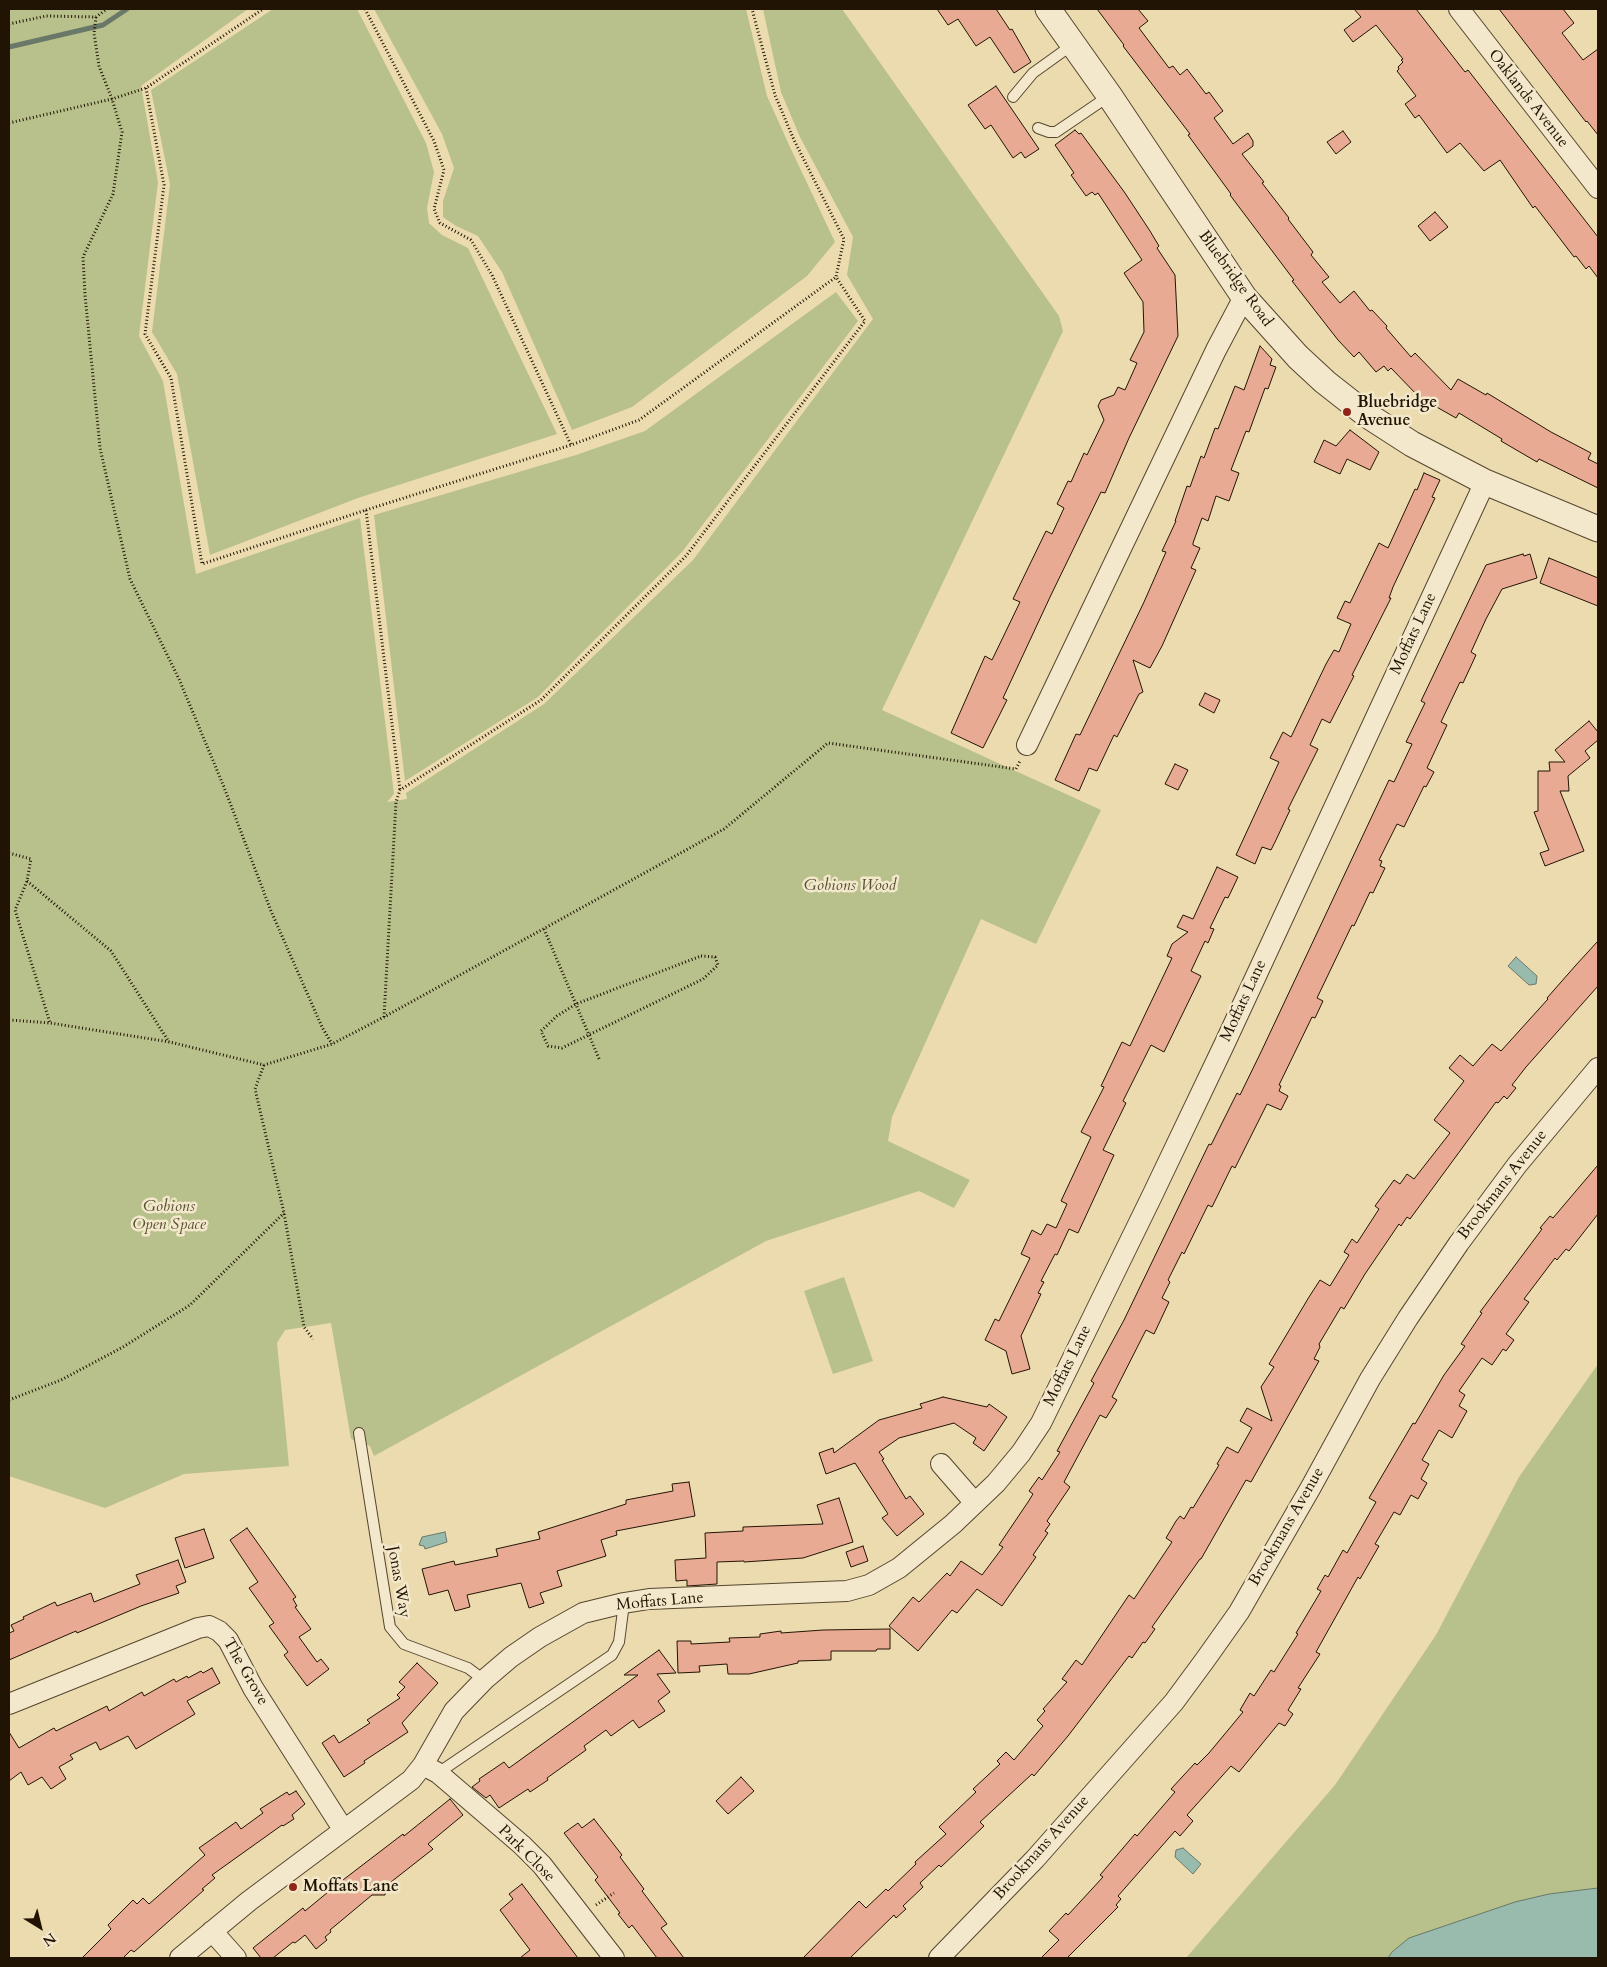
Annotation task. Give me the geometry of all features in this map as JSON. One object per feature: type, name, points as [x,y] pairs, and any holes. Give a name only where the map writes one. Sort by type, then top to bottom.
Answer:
[{"type":"street","name":"Bluebridge Road","points":[[1048,9],[1244,297],[1298,358],[1367,415],[1412,444],[1485,482],[1598,529]]},
{"type":"street","name":"Oaklands Avenue","points":[[1459,9],[1598,188]]},
{"type":"street","points":[[1027,746],[1216,350],[1244,297]]},
{"type":"street","name":"Moffats Lane","points":[[180,1958],[343,1829],[411,1780],[431,1769],[454,1711],[511,1656],[549,1632],[583,1613],[649,1599],[810,1593],[854,1589],[869,1585],[899,1568],[976,1504],[1021,1454],[1040,1423],[1224,1045],[1485,482]]},
{"type":"street","name":"Brookmans Avenue","points":[[939,1958],[1035,1859],[1174,1702],[1239,1612],[1311,1487],[1370,1379],[1413,1311],[1459,1243],[1517,1165],[1598,1068]]},
{"type":"street","points":[[941,1464],[976,1504]]},
{"type":"street","name":"The Grove","points":[[9,1704],[198,1628],[209,1626],[219,1631],[228,1640],[253,1688],[343,1829]]},
{"type":"street","name":"Park Close","points":[[431,1769],[522,1845],[542,1865],[614,1958]]},
{"type":"street","points":[[212,1931],[236,1958]]},
{"type":"lane","points":[[1013,97],[1033,73],[1073,44]]},
{"type":"lane","points":[[1038,128],[1049,132],[1056,132],[1109,96]]},
{"type":"lane","name":"Jonas Way","points":[[359,1433],[390,1627],[404,1644],[468,1668],[484,1680]]},
{"type":"lane","points":[[431,1769],[612,1655],[619,1642],[624,1603]]},
{"type":"path","points":[[9,24],[46,16],[96,17],[107,9]]},
{"type":"path","points":[[9,123],[112,99],[146,88],[263,9]]},
{"type":"path","points":[[365,9],[434,141],[444,170],[434,209],[440,223],[471,240],[492,275],[571,445]]},
{"type":"path","points":[[146,88],[164,185],[145,334],[171,378],[202,564],[571,445],[639,420],[836,277],[844,239],[794,140],[775,95],[752,9]]},
{"type":"path","points":[[96,17],[94,32],[99,66],[122,132],[113,194],[83,257],[84,296],[100,448],[130,579],[179,679],[224,787],[271,911],[322,1027],[332,1044]]},
{"type":"path","points":[[400,790],[541,700],[686,556],[865,321],[836,277]]},
{"type":"path","points":[[366,510],[400,790],[396,802],[384,1017]]},
{"type":"path","points":[[9,1020],[50,1023],[170,1042],[264,1065],[332,1044],[724,829],[828,743],[1016,769],[1027,746]]},
{"type":"path","points":[[9,854],[30,859],[27,881],[15,910],[50,1023]]},
{"type":"path","points":[[27,881],[111,951],[170,1042]]},
{"type":"path","points":[[544,929],[600,1060]]},
{"type":"path","points":[[701,956],[715,957],[718,964],[703,979],[589,1035],[562,1048],[548,1046],[541,1031],[557,1016],[576,1004],[701,956]]},
{"type":"path","points":[[264,1065],[255,1089],[284,1213],[304,1327],[313,1339]]},
{"type":"path","points":[[9,1400],[61,1380],[123,1347],[190,1305],[284,1213]]},
{"type":"path","points":[[592,1908],[614,1892]]},
{"type":"green space","points":[[9,9],[248,9],[141,86],[158,182],[139,336],[163,381],[196,574],[360,518],[394,794],[387,802],[407,799],[406,793],[544,704],[693,560],[873,319],[847,275],[853,237],[800,137],[781,92],[763,9],[842,9],[1059,316],[1063,331],[882,710],[1101,810],[1036,944],[981,919],[892,1117],[888,1141],[970,1180],[954,1208],[919,1191],[766,1241],[374,1456],[370,1446],[351,1439],[331,1323],[285,1330],[277,1343],[289,1466],[184,1474],[105,1508],[9,1476]]},
{"type":"green space","points":[[273,9],[357,9],[426,143],[434,172],[427,208],[429,223],[442,235],[468,248],[557,434],[358,498],[210,555],[177,374],[152,332],[170,184],[151,90]]},
{"type":"green space","points":[[374,9],[746,9],[767,96],[835,242],[807,276],[632,407],[572,430],[502,272],[478,236],[456,226],[443,217],[443,201],[454,168],[442,134]]},
{"type":"green space","points":[[836,292],[858,321],[682,552],[538,697],[405,781],[374,515],[576,455],[645,431]]},
{"type":"green space","points":[[844,1277],[873,1361],[833,1374],[804,1291]]},
{"type":"green space","points":[[1598,1364],[1598,1958],[1186,1958],[1335,1785],[1436,1635],[1519,1477]]},
{"type":"shaded area","points":[[1516,957],[1537,976],[1536,984],[1529,985],[1508,966]]},
{"type":"shaded area","points":[[445,1532],[447,1542],[425,1549],[424,1546],[419,1545],[422,1537]]},
{"type":"shaded area","points":[[1183,1848],[1201,1864],[1193,1874],[1175,1857],[1176,1850]]},
{"type":"shaded area","points":[[1598,1888],[1598,1958],[1388,1958],[1392,1952],[1409,1938],[1515,1902],[1549,1894]]},
{"type":"building","points":[[937,9],[996,9],[1010,30],[1012,29],[1031,62],[1014,73],[990,37],[976,46],[958,19],[948,25]]},
{"type":"building","points":[[1097,9],[1138,9],[1148,21],[1139,28],[1169,68],[1173,66],[1180,75],[1187,69],[1206,94],[1209,92],[1223,111],[1214,118],[1233,144],[1248,133],[1253,141],[1253,146],[1242,154],[1313,252],[1311,255],[1329,277],[1322,282],[1340,303],[1354,291],[1370,311],[1372,310],[1387,326],[1386,328],[1411,357],[1415,353],[1451,390],[1458,379],[1486,395],[1487,393],[1551,432],[1591,453],[1588,459],[1598,464],[1598,488],[1539,459],[1537,462],[1459,413],[1456,418],[1419,397],[1391,368],[1388,371],[1384,366],[1376,372],[1359,352],[1354,357],[1338,340],[1292,281],[1294,280],[1230,195],[1188,135],[1190,134]]},
{"type":"building","points":[[1354,9],[1416,9],[1465,72],[1468,70],[1598,237],[1598,278],[1589,266],[1586,269],[1576,256],[1574,257],[1535,206],[1533,208],[1500,160],[1484,171],[1460,143],[1447,153],[1419,115],[1415,118],[1405,104],[1416,96],[1397,71],[1403,59],[1376,25],[1353,42],[1344,30],[1361,17]]},
{"type":"building","points":[[1499,9],[1563,9],[1574,23],[1562,33],[1583,60],[1598,49],[1598,135],[1586,122]]},
{"type":"building","points":[[996,86],[1039,149],[1025,158],[1021,152],[1013,158],[991,125],[985,129],[968,105]]},
{"type":"building","points":[[1075,130],[1079,134],[1081,133],[1125,193],[1150,231],[1159,246],[1157,248],[1175,275],[1178,336],[1105,493],[1101,492],[1051,595],[1003,698],[1007,700],[983,748],[951,733],[985,656],[992,660],[1020,602],[1013,599],[1046,531],[1052,534],[1064,508],[1057,504],[1068,481],[1071,482],[1084,453],[1087,455],[1104,420],[1098,406],[1101,400],[1114,395],[1118,387],[1125,390],[1137,363],[1130,360],[1144,332],[1143,302],[1124,273],[1142,260],[1098,193],[1095,195],[1092,192],[1086,196],[1071,175],[1074,173],[1055,145]]},
{"type":"building","points":[[1343,131],[1351,142],[1336,154],[1327,142]]},
{"type":"building","points":[[1435,212],[1448,227],[1430,241],[1418,226]]},
{"type":"building","points":[[1260,346],[1272,359],[1270,365],[1276,367],[1268,389],[1265,388],[1249,432],[1246,431],[1231,470],[1239,473],[1229,501],[1216,496],[1208,521],[1202,518],[1193,543],[1193,545],[1200,548],[1191,568],[1196,570],[1162,646],[1150,668],[1133,660],[1143,692],[1139,694],[1117,737],[1114,735],[1097,771],[1089,768],[1079,791],[1055,780],[1076,734],[1080,735],[1144,602],[1166,552],[1162,551],[1176,521],[1187,486],[1190,487],[1201,456],[1204,458],[1215,428],[1218,429],[1235,386],[1244,390]]},
{"type":"building","points":[[1350,430],[1379,452],[1370,470],[1347,459],[1340,474],[1314,462],[1324,440],[1336,446]]},
{"type":"building","points":[[1424,473],[1440,480],[1432,497],[1435,498],[1393,587],[1389,598],[1391,598],[1330,723],[1322,719],[1310,745],[1318,749],[1288,809],[1290,810],[1276,840],[1271,850],[1262,847],[1255,864],[1236,855],[1279,762],[1270,758],[1283,732],[1291,737],[1326,664],[1334,650],[1339,652],[1351,624],[1337,618],[1345,601],[1350,603],[1379,543],[1388,548]]},
{"type":"building","points":[[1523,554],[1524,556],[1530,554],[1537,578],[1502,589],[1486,619],[1471,652],[1476,655],[1463,683],[1460,682],[1441,722],[1447,725],[1427,768],[1434,772],[1426,787],[1424,786],[1404,827],[1397,824],[1379,860],[1382,861],[1380,866],[1385,868],[1373,893],[1370,892],[1354,926],[1352,925],[1317,998],[1323,1001],[1315,1018],[1312,1017],[1279,1085],[1281,1086],[1279,1091],[1288,1096],[1281,1110],[1267,1104],[1235,1168],[1232,1166],[1212,1207],[1208,1205],[1184,1254],[1182,1252],[1168,1280],[1170,1282],[1162,1298],[1169,1302],[1154,1334],[1146,1330],[1112,1397],[1117,1400],[1106,1418],[1100,1415],[1064,1482],[1070,1487],[1047,1521],[1050,1524],[1045,1531],[1048,1533],[1033,1555],[1036,1557],[1002,1606],[977,1589],[957,1613],[952,1610],[918,1651],[889,1626],[913,1597],[919,1602],[947,1573],[950,1576],[961,1561],[982,1575],[1003,1547],[999,1545],[1033,1494],[1029,1491],[1039,1477],[1042,1480],[1060,1452],[1057,1451],[1094,1383],[1091,1381],[1124,1320],[1209,1144],[1211,1145],[1237,1093],[1240,1095],[1389,780],[1394,782],[1412,744],[1406,742],[1425,703],[1421,701],[1486,565]]},
{"type":"building","points":[[1549,558],[1598,578],[1598,606],[1540,583]]},
{"type":"building","points":[[1205,693],[1220,700],[1214,713],[1199,705]]},
{"type":"building","points":[[1589,721],[1598,732],[1598,740],[1585,751],[1590,758],[1568,776],[1569,791],[1560,791],[1584,851],[1545,866],[1540,853],[1549,850],[1534,812],[1538,811],[1538,771],[1550,771],[1549,762],[1565,762],[1555,750]]},
{"type":"building","points":[[1175,764],[1188,770],[1178,790],[1165,784]]},
{"type":"building","points":[[1217,867],[1238,877],[1228,898],[1225,897],[1210,928],[1214,929],[1208,943],[1205,941],[1191,971],[1201,976],[1164,1052],[1151,1045],[1123,1101],[1126,1103],[1103,1150],[1114,1155],[1078,1233],[1069,1229],[1057,1255],[1055,1254],[1041,1281],[1044,1282],[1038,1293],[1041,1294],[1021,1336],[1030,1369],[1012,1374],[1006,1351],[985,1340],[995,1319],[999,1321],[1030,1258],[1021,1254],[1032,1230],[1041,1235],[1047,1224],[1056,1228],[1067,1204],[1061,1201],[1091,1137],[1081,1132],[1104,1087],[1101,1086],[1122,1042],[1130,1046],[1172,958],[1167,956],[1172,944],[1188,932],[1177,927],[1183,915],[1193,919]]},
{"type":"building","points":[[1598,941],[1598,986],[1526,1067],[1512,1085],[1516,1088],[1507,1099],[1504,1096],[1498,1103],[1496,1102],[1410,1219],[1407,1217],[1401,1226],[1399,1224],[1344,1309],[1341,1307],[1319,1344],[1320,1347],[1314,1359],[1319,1361],[1251,1482],[1246,1480],[1201,1559],[1152,1627],[1155,1629],[1145,1643],[1143,1642],[1132,1658],[1129,1656],[1068,1736],[1034,1776],[1032,1774],[980,1822],[984,1826],[941,1867],[939,1865],[920,1883],[923,1887],[903,1906],[906,1909],[896,1918],[894,1915],[850,1958],[803,1958],[859,1901],[866,1908],[886,1889],[888,1891],[916,1864],[915,1862],[946,1834],[939,1827],[976,1792],[973,1789],[1000,1764],[997,1761],[1006,1752],[1014,1760],[1043,1726],[1037,1720],[1045,1711],[1043,1709],[1067,1682],[1062,1679],[1076,1660],[1082,1665],[1129,1595],[1134,1599],[1172,1542],[1166,1538],[1176,1521],[1180,1516],[1184,1519],[1191,1507],[1193,1508],[1219,1465],[1217,1464],[1227,1447],[1238,1453],[1252,1428],[1240,1421],[1247,1408],[1272,1421],[1261,1387],[1274,1367],[1269,1364],[1320,1280],[1330,1286],[1349,1255],[1344,1252],[1352,1239],[1357,1243],[1379,1209],[1375,1206],[1394,1180],[1400,1184],[1407,1174],[1414,1179],[1450,1133],[1434,1120],[1464,1081],[1449,1068],[1460,1055],[1473,1066],[1492,1044],[1501,1051]]},
{"type":"building","points":[[1598,1165],[1598,1214],[1569,1251],[1566,1249],[1557,1260],[1555,1258],[1524,1299],[1529,1302],[1506,1334],[1514,1340],[1506,1351],[1503,1349],[1492,1365],[1482,1358],[1459,1391],[1465,1395],[1459,1406],[1467,1411],[1452,1438],[1439,1430],[1422,1460],[1429,1464],[1421,1479],[1427,1483],[1418,1499],[1411,1495],[1400,1515],[1394,1512],[1375,1544],[1379,1546],[1360,1579],[1358,1577],[1316,1652],[1320,1654],[1298,1688],[1301,1689],[1288,1710],[1293,1714],[1285,1726],[1279,1723],[1239,1772],[1231,1766],[1187,1815],[1193,1821],[1180,1836],[1175,1831],[1118,1896],[1121,1899],[1116,1905],[1118,1907],[1067,1958],[1041,1958],[1059,1940],[1049,1931],[1066,1913],[1068,1915],[1103,1877],[1100,1875],[1135,1834],[1137,1836],[1175,1792],[1171,1789],[1195,1763],[1197,1765],[1209,1753],[1243,1712],[1240,1710],[1250,1693],[1254,1696],[1271,1670],[1274,1672],[1298,1634],[1296,1633],[1321,1591],[1317,1589],[1325,1575],[1328,1577],[1343,1550],[1347,1553],[1376,1502],[1369,1498],[1413,1423],[1415,1424],[1444,1375],[1465,1346],[1461,1344],[1482,1313],[1480,1312],[1542,1229],[1540,1228],[1550,1216],[1553,1218]]},
{"type":"building","points":[[943,1397],[987,1407],[989,1404],[1007,1417],[984,1451],[973,1443],[976,1438],[954,1423],[899,1438],[879,1452],[906,1499],[910,1496],[924,1514],[897,1536],[882,1518],[888,1514],[855,1463],[826,1474],[819,1453],[833,1448],[834,1453],[879,1420],[922,1408],[920,1404]]},
{"type":"building","points":[[689,1482],[695,1516],[616,1531],[617,1535],[601,1540],[606,1556],[557,1571],[562,1586],[540,1593],[544,1603],[529,1608],[521,1583],[467,1595],[470,1607],[455,1611],[448,1590],[429,1595],[422,1569],[454,1561],[455,1565],[498,1556],[496,1549],[540,1539],[538,1532],[626,1504],[626,1500],[673,1491],[672,1484]]},
{"type":"building","points":[[839,1498],[853,1542],[803,1558],[717,1562],[717,1584],[687,1586],[687,1580],[676,1581],[675,1560],[706,1558],[705,1533],[743,1531],[743,1527],[823,1524],[817,1505]]},
{"type":"building","points":[[247,1528],[296,1597],[293,1599],[297,1606],[295,1607],[311,1629],[299,1637],[317,1662],[321,1659],[329,1669],[307,1686],[284,1655],[288,1652],[269,1626],[274,1623],[249,1588],[258,1582],[230,1540]]},
{"type":"building","points":[[204,1529],[214,1558],[185,1568],[175,1538]]},
{"type":"building","points":[[863,1546],[868,1561],[851,1567],[846,1552]]},
{"type":"building","points":[[178,1560],[186,1582],[176,1586],[179,1593],[141,1606],[77,1633],[76,1631],[9,1660],[9,1633],[14,1631],[11,1625],[24,1619],[23,1617],[55,1602],[57,1606],[91,1593],[94,1602],[140,1584],[136,1575]]},
{"type":"building","points":[[890,1629],[890,1649],[877,1649],[876,1651],[831,1651],[831,1660],[798,1661],[798,1663],[749,1674],[728,1674],[727,1664],[699,1666],[700,1672],[678,1673],[677,1641],[691,1641],[691,1644],[730,1642],[729,1638],[760,1637],[760,1634],[781,1631],[781,1633]]},
{"type":"building","points":[[659,1650],[676,1673],[657,1674],[670,1692],[658,1701],[665,1711],[639,1728],[633,1720],[611,1736],[606,1730],[584,1746],[586,1750],[547,1778],[548,1780],[530,1792],[528,1789],[499,1808],[490,1795],[486,1798],[472,1787],[480,1781],[479,1779],[504,1762],[509,1768],[638,1675],[624,1675]]},
{"type":"building","points":[[417,1663],[438,1683],[402,1723],[408,1732],[364,1761],[365,1763],[344,1777],[322,1743],[334,1735],[339,1743],[370,1723],[367,1720],[400,1698],[397,1695],[405,1687],[399,1682]]},
{"type":"building","points":[[212,1668],[220,1683],[187,1701],[195,1714],[136,1749],[128,1736],[100,1750],[96,1742],[70,1755],[73,1759],[59,1767],[66,1779],[51,1789],[42,1777],[28,1785],[21,1772],[9,1781],[9,1732],[19,1748],[54,1728],[56,1731],[107,1706],[109,1711],[142,1692],[144,1696],[174,1679],[176,1682],[187,1676],[188,1678]]},
{"type":"building","points":[[741,1777],[754,1791],[728,1814],[716,1801]]},
{"type":"building","points":[[296,1791],[305,1804],[292,1815],[294,1819],[282,1825],[212,1875],[215,1878],[202,1889],[204,1890],[134,1952],[131,1950],[123,1958],[82,1958],[111,1929],[108,1925],[133,1900],[137,1904],[143,1898],[149,1904],[205,1855],[199,1848],[236,1822],[241,1829],[263,1813],[260,1809],[287,1792],[289,1795]]},
{"type":"building","points":[[450,1799],[463,1815],[428,1844],[433,1849],[391,1882],[392,1884],[386,1888],[385,1895],[372,1895],[330,1930],[331,1932],[325,1937],[327,1940],[316,1949],[305,1935],[273,1958],[261,1958],[253,1948],[303,1908],[305,1911]]},
{"type":"building","points":[[594,1819],[622,1855],[620,1857],[644,1889],[642,1891],[667,1924],[661,1928],[684,1958],[657,1958],[632,1925],[629,1928],[618,1914],[620,1913],[595,1880],[598,1877],[564,1833],[578,1823],[582,1828]]},
{"type":"building","points":[[522,1884],[578,1958],[520,1958],[530,1950],[500,1910],[513,1899],[509,1894]]},
{"type":"waterway","points":[[9,47],[103,25],[127,9]]},
{"type":"place","name":"Bluebridge Avenue","points":[[1347,412]]},
{"type":"place","name":"Moffats Lane","points":[[293,1887]]},
{"type":"park label","name":"Gobions Wood","points":[[850,886]]},
{"type":"park label","name":"Gobions Open Space","points":[[169,1216]]}]
